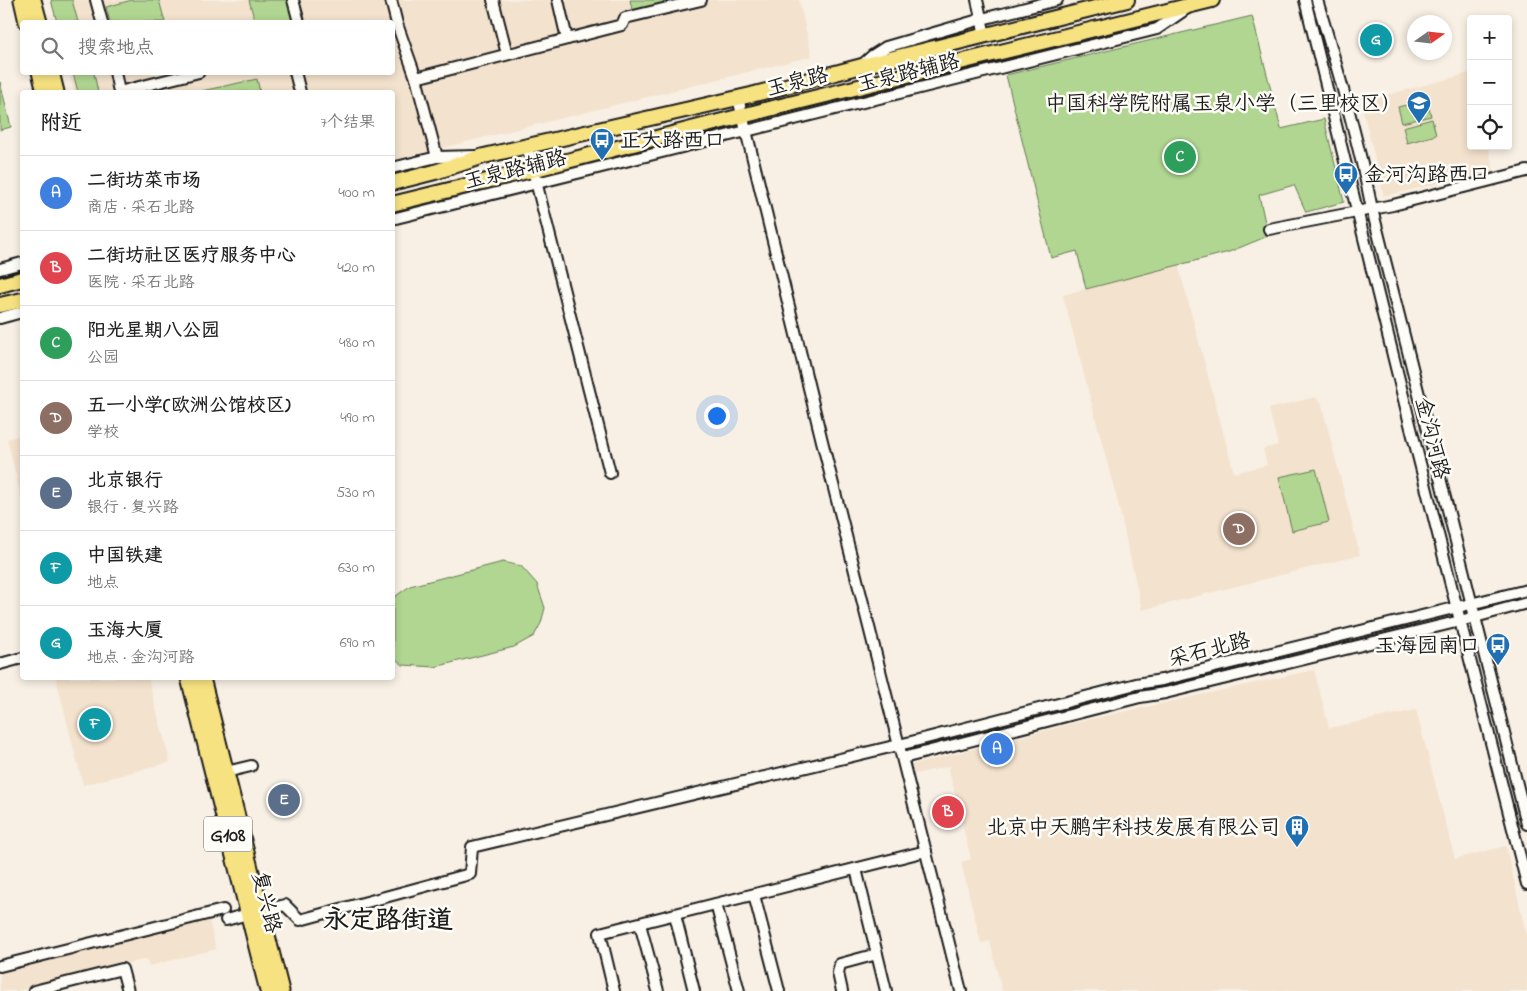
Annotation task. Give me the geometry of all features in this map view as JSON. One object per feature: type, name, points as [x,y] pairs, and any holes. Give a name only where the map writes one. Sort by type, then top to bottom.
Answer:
[{"type":"highway","points":[[22,0],[27,20]]},
{"type":"highway","points":[[33,0],[38,20]]},
{"type":"highway","points":[[41,75],[44,90]]},
{"type":"highway","points":[[52,75],[56,90]]},
{"type":"highway","name":"复兴路","points":[[189,680],[254,912],[281,991]]},
{"type":"highway","name":"复兴路","points":[[203,680],[226,772],[268,991]]},
{"type":"main road","name":"玉泉路","points":[[395,182],[484,156],[764,92],[1036,23],[1106,3],[1127,0]]},
{"type":"main road","name":"玉泉路","points":[[395,203],[534,177],[769,109],[1212,0]]},
{"type":"main road","points":[[764,92],[760,96],[760,100],[763,106],[769,109]]},
{"type":"main road","points":[[0,285],[20,280]]},
{"type":"main road","points":[[0,305],[20,300]]},
{"type":"street","points":[[96,0],[101,20]]},
{"type":"street","points":[[293,0],[298,20]]},
{"type":"street","points":[[391,0],[394,20]]},
{"type":"street","points":[[493,0],[507,54]]},
{"type":"street","points":[[558,0],[567,39]]},
{"type":"street","points":[[416,78],[622,25],[625,18],[684,2],[701,0]]},
{"type":"street","points":[[977,0],[985,35]]},
{"type":"street","points":[[862,66],[872,56],[886,47],[1030,3],[1057,0]]},
{"type":"street","name":"金沟河路","points":[[1305,0],[1527,884]]},
{"type":"street","name":"金沟河路","points":[[1317,0],[1337,67],[1364,172],[1442,492],[1476,616],[1527,824]]},
{"type":"street","points":[[1030,3],[1036,23]]},
{"type":"street","name":"玉泉路辅路","points":[[395,218],[534,177],[746,131],[1156,29],[1178,16],[1193,4]]},
{"type":"street","points":[[395,25],[416,78],[437,156]]},
{"type":"street","points":[[115,75],[119,90]]},
{"type":"street","points":[[128,90],[187,75]]},
{"type":"street","points":[[296,75],[300,90]]},
{"type":"street","points":[[738,98],[961,991]]},
{"type":"street","points":[[526,146],[610,473]]},
{"type":"street","points":[[395,167],[437,156],[484,156]]},
{"type":"street","points":[[1268,230],[1372,209],[1527,171]]},
{"type":"street","points":[[0,269],[20,264]]},
{"type":"street","points":[[0,318],[20,313]]},
{"type":"street","name":"采石北路","points":[[254,912],[286,905],[300,920],[470,874],[472,847],[899,744],[1136,684],[1162,680],[1457,609],[1527,590]]},
{"type":"street","name":"采石北路","points":[[903,758],[1140,697],[1165,693],[1527,603]]},
{"type":"street","points":[[0,664],[20,659]]},
{"type":"street","points":[[226,772],[251,766]]},
{"type":"street","points":[[614,991],[600,933],[926,851]]},
{"type":"street","points":[[856,869],[886,991]]},
{"type":"street","points":[[754,895],[779,991]]},
{"type":"street","points":[[716,904],[739,991]]},
{"type":"street","points":[[0,966],[224,915],[254,912]]},
{"type":"street","points":[[675,915],[694,991]]},
{"type":"street","points":[[640,924],[658,991]]},
{"type":"street","points":[[842,991],[838,973],[840,964],[877,954]]},
{"type":"street","points":[[34,991],[122,969],[128,991]]},
{"type":"shaded area","points":[[51,0],[799,0],[812,56],[395,160],[395,90],[73,90],[70,75],[395,75],[395,20],[56,20]]},
{"type":"shaded area","name":"中国科学院附属玉泉小学（三里校区）","points":[[1467,74],[1467,150],[1489,150],[1494,171],[1384,196],[1361,102]]},
{"type":"shaded area","points":[[1178,264],[1234,473],[1267,465],[1263,449],[1278,445],[1269,409],[1315,397],[1321,402],[1360,555],[1142,610],[1118,503],[1063,295]]},
{"type":"shaded area","points":[[20,436],[20,492],[7,439]]},
{"type":"shaded area","points":[[1314,670],[1329,728],[1416,710],[1455,859],[1506,846],[1527,938],[1527,991],[1002,991],[990,941],[981,943],[961,862],[971,859],[949,770],[951,766],[914,774],[912,765],[1082,721]]},
{"type":"shaded area","points":[[57,680],[149,680],[170,762],[83,785]]},
{"type":"shaded area","points":[[208,917],[216,949],[149,966],[146,959],[17,991],[0,991],[0,971]]},
{"type":"green space","points":[[51,0],[72,0],[77,20],[56,20]]},
{"type":"green space","points":[[132,0],[159,0],[164,20],[109,20],[106,7]]},
{"type":"green space","points":[[249,0],[287,0],[292,20],[254,20]]},
{"type":"green space","points":[[630,0],[673,0],[674,3],[633,14]]},
{"type":"green space","points":[[1252,16],[1281,129],[1324,119],[1344,202],[1306,212],[1294,185],[1259,195],[1268,236],[1229,252],[1086,289],[1077,251],[1051,258],[1006,75]]},
{"type":"green space","points":[[74,75],[94,75],[98,90],[77,90]]},
{"type":"green space","points":[[257,79],[260,90],[206,90]]},
{"type":"green space","points":[[0,82],[11,127],[0,130]]},
{"type":"green space","points":[[1427,100],[1431,116],[1402,123],[1398,107]]},
{"type":"green space","points":[[1432,119],[1436,135],[1407,143],[1403,127]]},
{"type":"green space","points":[[1316,469],[1329,522],[1292,531],[1279,477]]},
{"type":"green space","points":[[503,562],[521,566],[537,584],[545,608],[541,623],[534,636],[514,647],[435,667],[403,665],[395,659],[395,597],[410,586]]},
{"type":"place","name":"玉海大厦","points":[[1376,40]]},
{"type":"place","name":"中国科学院附属玉泉小学（三里校区）","points":[[1419,124]]},
{"type":"place","name":"阳光星期八公园","points":[[1180,157]]},
{"type":"place","name":"正大路西口","points":[[602,161]]},
{"type":"place","name":"金河沟路西口","points":[[1346,195]]},
{"type":"place","name":"五一小学(欧洲公馆校区)","points":[[1239,529]]},
{"type":"place","name":"玉海园南口","points":[[1498,666]]},
{"type":"place","name":"中国铁建","points":[[95,724]]},
{"type":"place","name":"二街坊菜市场","points":[[997,749]]},
{"type":"place","name":"北京银行","points":[[284,800]]},
{"type":"place","name":"二街坊社区医疗服务中心","points":[[948,812]]},
{"type":"place","name":"北京中天鹏宇科技发展有限公司","points":[[1297,848]]},
{"type":"district","name":"永定路街道","points":[[388,919]]}]
